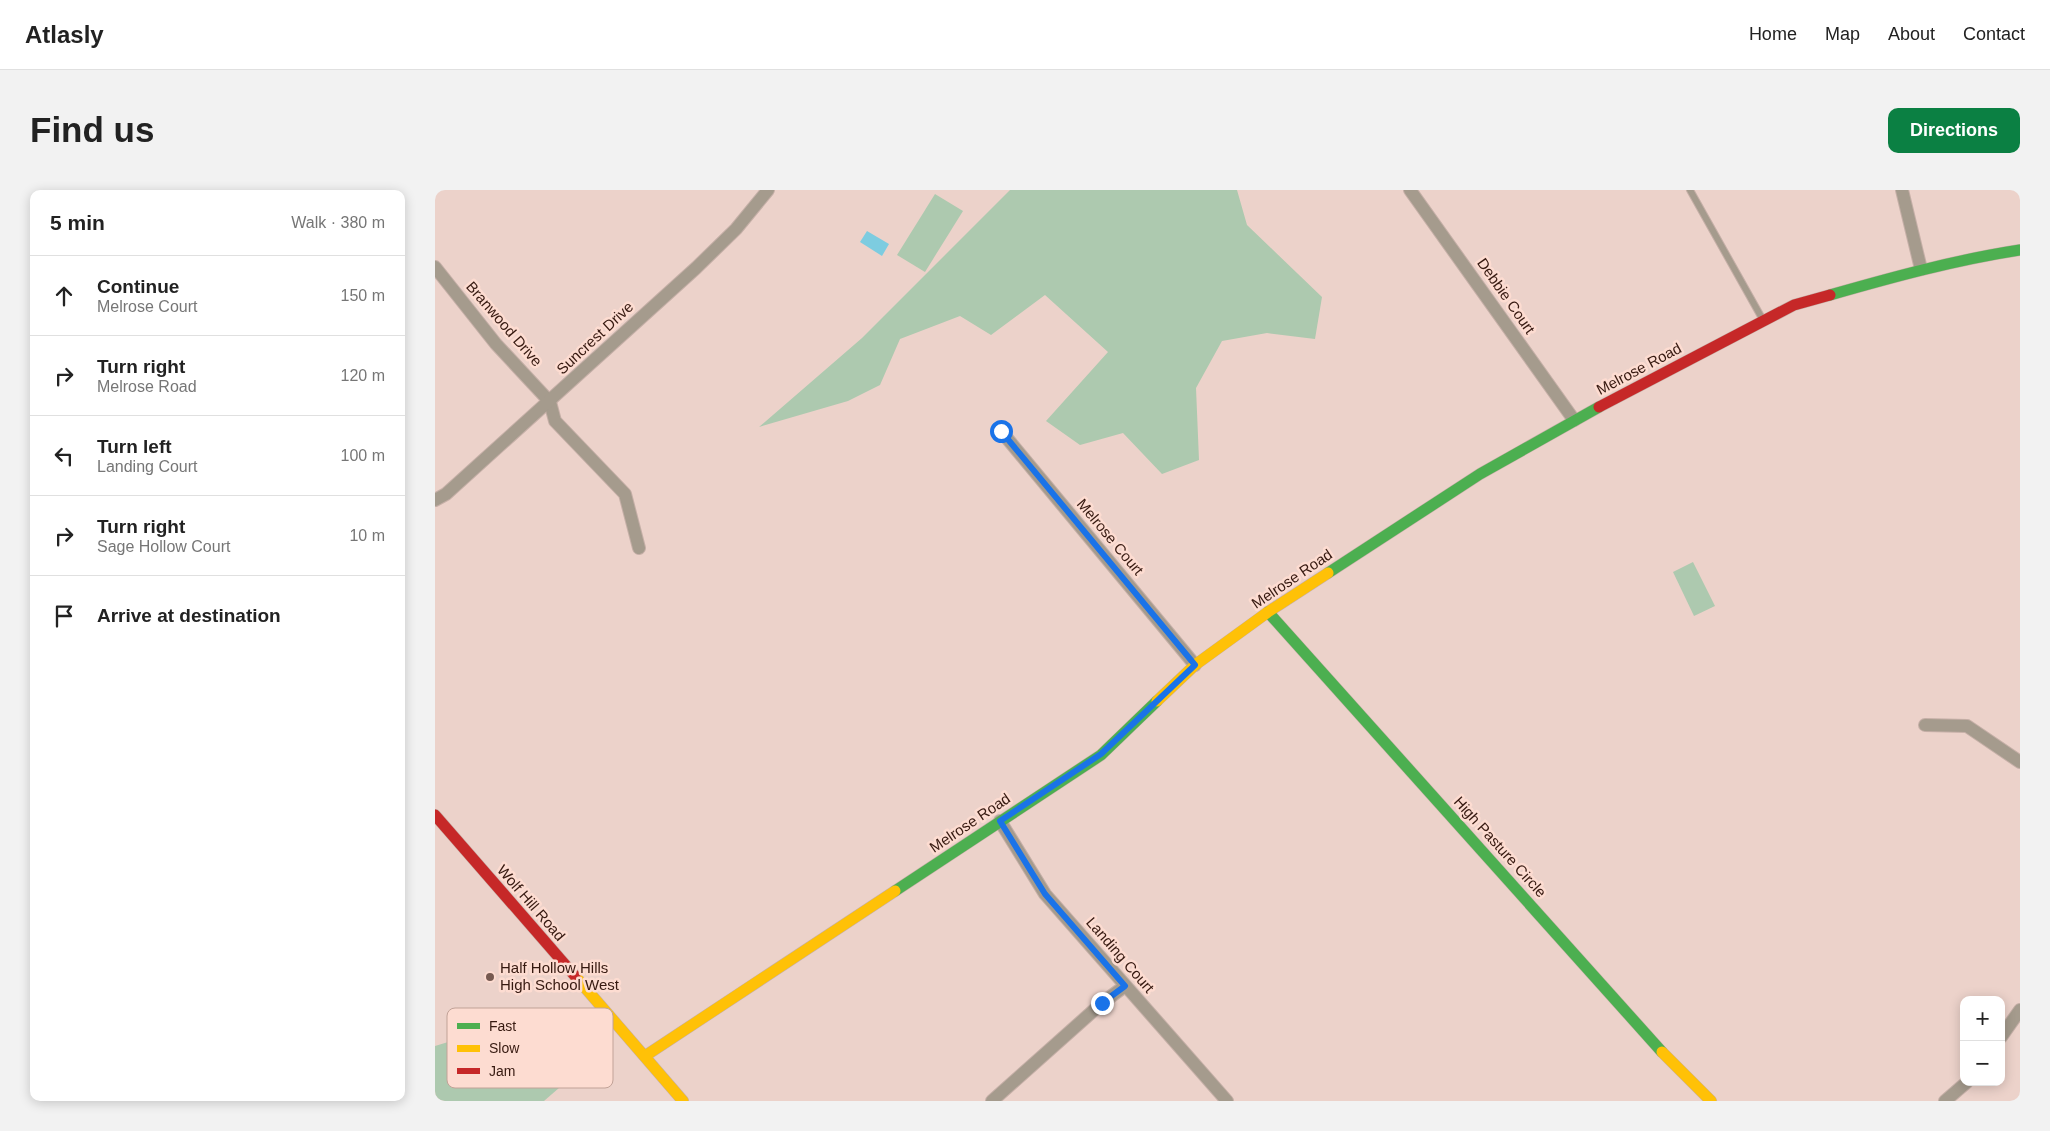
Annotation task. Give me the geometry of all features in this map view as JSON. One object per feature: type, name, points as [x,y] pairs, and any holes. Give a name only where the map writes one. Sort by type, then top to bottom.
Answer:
[{"type":"street","name":"Suncrest Drive","points":[[435,500],[446,494],[550,402],[736,229],[768,190]]},
{"type":"street","name":"Debbie Court","points":[[1410,190],[1574,420]]},
{"type":"street","points":[[1901,190],[1921,269]]},
{"type":"street","name":"Melrose Road","points":[[645,1056],[1101,754],[1195,665],[1268,612],[1480,474],[1574,420],[1794,305],[1921,269],[1980,256],[2020,250]]},
{"type":"street","name":"Branwood Drive","points":[[435,267],[496,344],[550,402]]},
{"type":"street","points":[[550,402],[555,421],[625,494],[639,548]]},
{"type":"street","name":"Melrose Court","points":[[1001,431],[1195,665]]},
{"type":"street","name":"High Pasture Circle","points":[[1268,612],[1674,1065],[1711,1101]]},
{"type":"street","points":[[1925,725],[1967,726],[2020,762]]},
{"type":"street","name":"Wolf Hill Road","points":[[435,815],[603,1008]]},
{"type":"street","name":"Landing Court","points":[[1000,821],[1045,894],[1227,1101]]},
{"type":"street","points":[[992,1101],[1102,1003],[1125,986]]},
{"type":"street","points":[[2005,1031],[2020,1010]]},
{"type":"street","name":"Wolf Hill Road","points":[[613,1019],[683,1101]]},
{"type":"street","points":[[1945,1101],[1962,1086]]},
{"type":"lane","points":[[1690,190],[1763,321]]},
{"type":"green space","points":[[1010,190],[1237,190],[1247,225],[1322,297],[1315,339],[1267,333],[1222,341],[1196,388],[1199,460],[1162,474],[1123,433],[1080,445],[1046,421],[1108,352],[1045,295],[991,335],[960,316],[900,339],[880,385],[848,401],[759,427],[862,338]]},
{"type":"green space","points":[[935,194],[963,211],[925,272],[897,255]]},
{"type":"green space","points":[[1693,562],[1715,606],[1694,616],[1673,572]]},
{"type":"green space","points":[[447,1042],[447,1088],[559,1088],[544,1101],[435,1101],[435,1046]]},
{"type":"water","points":[[867,231],[889,244],[882,256],[860,242]]},
{"type":"traffic: fast","points":[[1830,295],[1901,275],[2020,250]]},
{"type":"traffic: fast","points":[[1328,573],[1480,474],[1599,407]]},
{"type":"traffic: fast","points":[[1268,612],[1662,1052]]},
{"type":"traffic: fast","points":[[895,891],[1101,755],[1157,701]]},
{"type":"traffic: slow","points":[[1157,701],[1195,665],[1268,612],[1328,573]]},
{"type":"traffic: slow","points":[[645,1056],[895,891]]},
{"type":"traffic: slow","points":[[575,976],[603,1008]]},
{"type":"traffic: slow","points":[[613,1020],[683,1101]]},
{"type":"traffic: slow","points":[[1662,1052],[1711,1101]]},
{"type":"traffic: jam","points":[[1599,407],[1794,305],[1830,295]]},
{"type":"traffic: jam","points":[[435,815],[575,976]]},
{"type":"place","name":"Half Hollow Hills High School West","points":[[490,977]]},
{"type":"route","points":[[1001,431],[1195,665],[1101,754],[1000,821],[1045,894],[1125,986],[1102,1003]]}]
